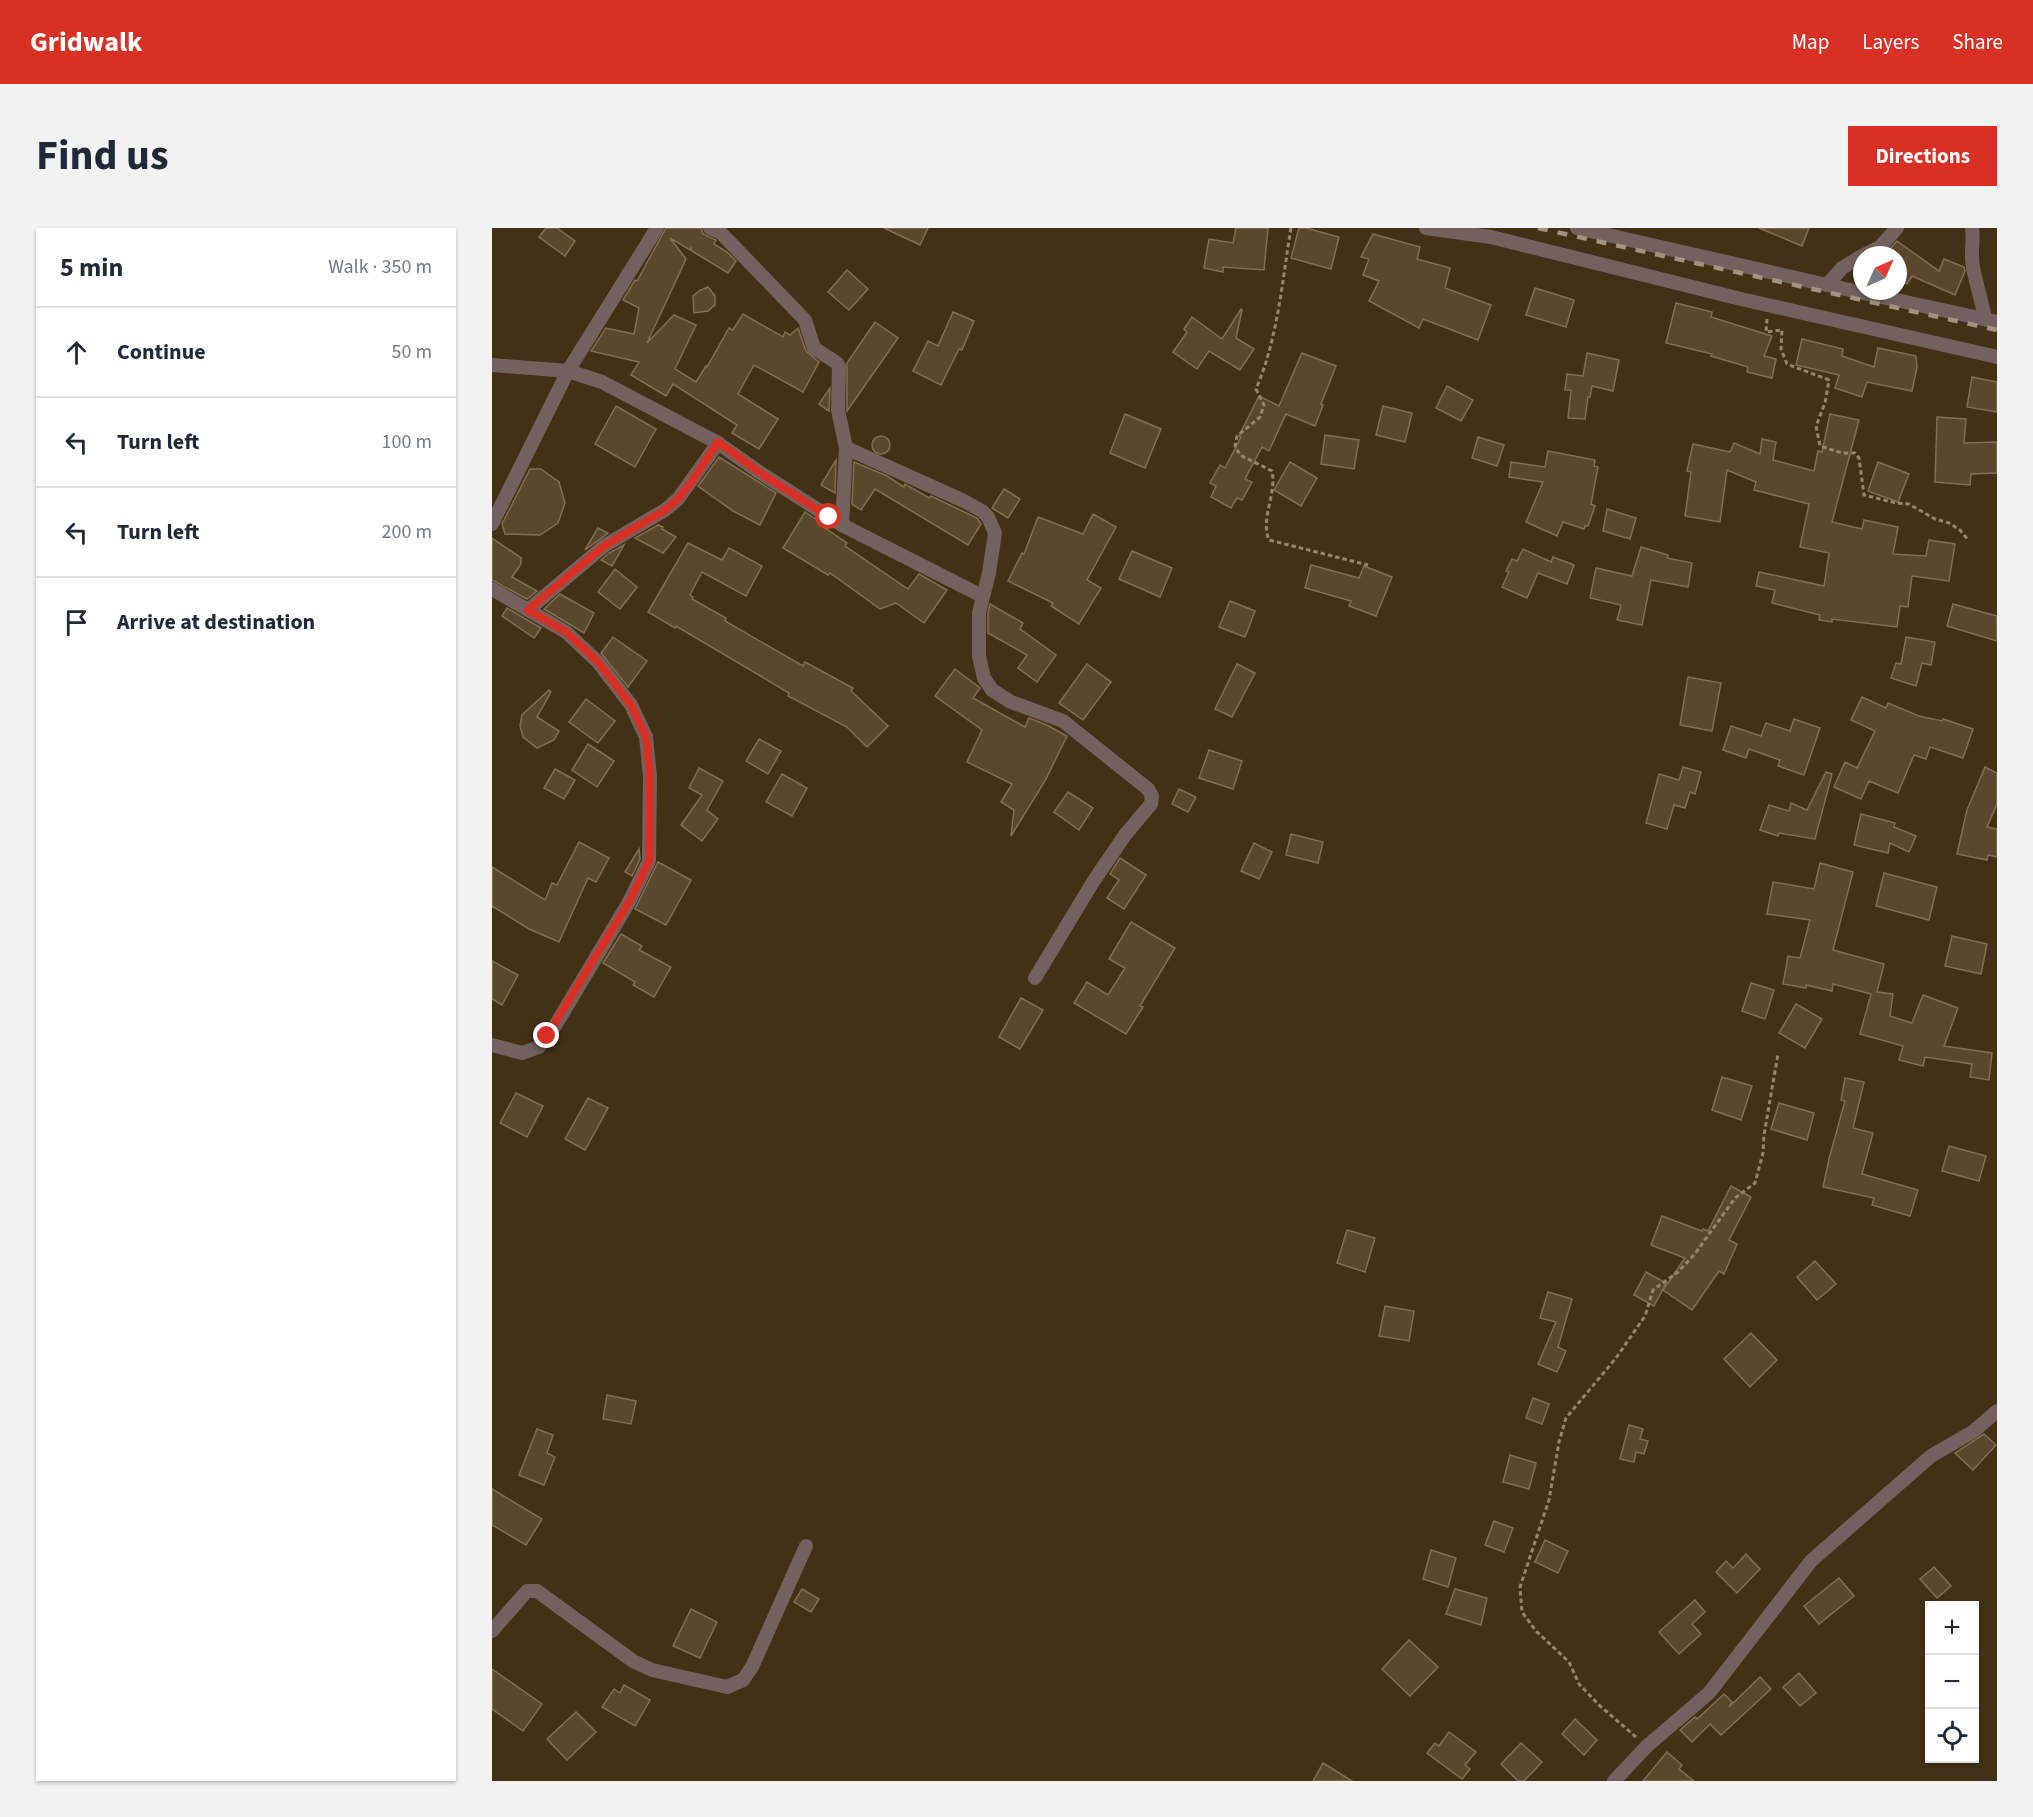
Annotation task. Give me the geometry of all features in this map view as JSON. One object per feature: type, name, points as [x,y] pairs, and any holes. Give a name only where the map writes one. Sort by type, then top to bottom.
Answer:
[{"type":"street","points":[[492,524],[568,371],[657,228]]},
{"type":"street","points":[[710,228],[721,233],[799,314],[805,321],[814,348],[837,363],[839,367],[838,410],[846,448],[842,525]]},
{"type":"street","points":[[1426,228],[1491,237],[1768,306],[1997,357]]},
{"type":"street","points":[[1577,228],[1991,320]]},
{"type":"street","points":[[1881,246],[1897,228]]},
{"type":"street","points":[[1972,228],[1974,239],[1972,264],[1991,320]]},
{"type":"street","points":[[1827,285],[1842,268],[1853,261]]},
{"type":"street","points":[[492,365],[568,371],[602,382],[718,442],[759,472],[842,525],[982,596]]},
{"type":"street","points":[[528,610],[604,546],[671,504],[692,481],[718,442]]},
{"type":"street","points":[[846,448],[964,501],[988,517],[995,533],[989,573],[982,596],[978,631],[979,656],[984,678],[992,690],[1011,702],[1063,721],[1148,789],[1152,796],[1151,804],[1125,835],[1093,882],[1035,978]]},
{"type":"street","points":[[492,589],[547,619],[574,639],[598,662],[631,705],[646,737],[650,776],[649,861],[617,922],[555,1026],[539,1047],[522,1053],[492,1045]]},
{"type":"street","points":[[1614,1781],[1647,1746],[1709,1693],[1811,1561],[1931,1456],[1974,1431],[1997,1411]]},
{"type":"street","points":[[492,1631],[527,1591],[537,1591],[633,1661],[652,1670],[727,1687],[743,1680],[752,1667],[806,1546]]},
{"type":"path","points":[[1291,228],[1274,334],[1256,389],[1264,405],[1260,417],[1237,436],[1235,446],[1240,455],[1272,471],[1274,482],[1266,525],[1269,540],[1368,565]]},
{"type":"path","points":[[1768,306],[1766,332],[1782,330],[1781,350],[1787,364],[1829,380],[1826,403],[1816,426],[1820,446],[1842,453],[1855,453],[1859,458],[1864,495],[1909,504],[1935,519],[1949,523],[1960,530],[1968,540]]},
{"type":"path","points":[[1647,1746],[1579,1684],[1569,1662],[1536,1631],[1522,1612],[1520,1587],[1549,1500],[1559,1442],[1566,1418],[1616,1358],[1645,1316],[1653,1290],[1678,1272],[1694,1255],[1735,1198],[1755,1183],[1764,1153],[1764,1135],[1778,1053]]},
{"type":"building","points":[[546,228],[557,228],[575,241],[565,256],[539,237]]},
{"type":"building","points":[[666,228],[701,228],[703,234],[716,240],[714,244],[736,261],[728,273],[692,251],[691,248],[690,250],[670,238],[686,259],[647,343],[674,315],[696,325],[675,369],[696,382],[729,328],[733,330],[743,314],[783,337],[785,332],[790,335],[798,328],[806,351],[819,362],[803,392],[754,365],[738,394],[778,419],[759,449],[732,433],[737,425],[673,384],[666,396],[631,375],[639,362],[591,351],[606,328],[634,334],[639,308],[623,300],[635,280],[637,281]]},
{"type":"building","points":[[884,228],[928,228],[920,245]]},
{"type":"building","points":[[1236,228],[1268,228],[1264,270],[1223,267],[1223,272],[1204,268],[1209,239],[1233,243]]},
{"type":"building","points":[[1299,228],[1339,237],[1331,269],[1291,258]]},
{"type":"building","points":[[1759,228],[1809,228],[1802,246]]},
{"type":"building","points":[[1373,234],[1420,247],[1417,259],[1450,268],[1445,288],[1491,305],[1478,340],[1423,319],[1419,328],[1369,301],[1379,281],[1363,275],[1369,259],[1361,257]]},
{"type":"building","points":[[1897,241],[1904,246],[1892,246]]},
{"type":"building","points":[[1907,248],[1939,271],[1944,259],[1964,267],[1965,271],[1955,295],[1912,276],[1907,284]]},
{"type":"building","points":[[847,270],[868,289],[849,310],[828,292]]},
{"type":"building","points":[[708,287],[715,296],[715,305],[708,311],[694,313],[693,296]]},
{"type":"building","points":[[1535,288],[1574,300],[1566,327],[1526,315]]},
{"type":"building","points":[[1676,303],[1712,312],[1711,317],[1772,336],[1764,356],[1776,359],[1772,378],[1747,372],[1748,367],[1711,356],[1712,354],[1666,343]]},
{"type":"building","points":[[1241,309],[1236,338],[1254,349],[1240,370],[1209,351],[1197,369],[1173,352],[1187,332],[1184,329],[1192,317],[1222,339]]},
{"type":"building","points":[[953,312],[974,321],[962,350],[959,349],[941,385],[913,371],[928,341],[938,346]]},
{"type":"building","points":[[875,322],[898,338],[847,411],[847,363]]},
{"type":"building","points":[[1802,339],[1843,349],[1842,356],[1874,367],[1878,348],[1916,356],[1917,367],[1912,391],[1867,382],[1862,397],[1835,388],[1839,375],[1796,365]]},
{"type":"building","points":[[1302,353],[1336,366],[1315,426],[1286,414],[1269,451],[1262,447],[1245,479],[1252,482],[1242,500],[1237,498],[1231,508],[1211,497],[1216,486],[1210,483],[1220,465],[1225,468],[1259,396],[1279,406]]},
{"type":"building","points":[[1587,353],[1619,360],[1613,391],[1592,386],[1585,419],[1568,418],[1571,390],[1565,390],[1567,374],[1583,376]]},
{"type":"building","points":[[1972,377],[1997,382],[1997,412],[1967,407]]},
{"type":"building","points":[[1447,386],[1473,400],[1461,421],[1436,408]]},
{"type":"building","points":[[830,388],[829,410],[829,411],[819,404]]},
{"type":"building","points":[[616,406],[656,429],[635,467],[595,444]]},
{"type":"building","points":[[1383,406],[1412,413],[1405,442],[1376,435]]},
{"type":"building","points":[[1125,414],[1161,429],[1145,468],[1110,453]]},
{"type":"building","points":[[1830,414],[1859,420],[1832,522],[1862,529],[1864,520],[1898,527],[1893,554],[1926,556],[1929,540],[1955,544],[1949,581],[1912,576],[1908,607],[1900,606],[1897,627],[1832,619],[1832,622],[1819,620],[1820,615],[1772,603],[1775,590],[1756,586],[1759,572],[1824,586],[1829,553],[1800,547],[1809,504],[1754,490],[1756,482],[1727,470],[1720,522],[1685,516],[1691,472],[1687,471],[1693,444],[1730,452],[1734,443],[1760,454],[1762,439],[1776,442],[1773,460],[1814,471],[1818,451],[1822,452]]},
{"type":"building","points":[[1937,417],[1966,419],[1964,443],[1997,442],[1997,473],[1971,474],[1970,485],[1935,482]]},
{"type":"building","points":[[1325,435],[1359,440],[1354,469],[1321,464]]},
{"type":"building","points":[[881,436],[887,439],[890,445],[887,451],[881,454],[875,451],[872,445],[875,439]]},
{"type":"building","points":[[1478,437],[1504,445],[1497,466],[1472,458]]},
{"type":"building","points":[[1548,451],[1595,460],[1594,466],[1598,467],[1591,504],[1595,506],[1588,526],[1584,529],[1563,522],[1557,536],[1526,522],[1543,482],[1509,477],[1511,462],[1545,467]]},
{"type":"building","points":[[719,457],[776,493],[760,525],[733,511],[698,486]]},
{"type":"building","points":[[836,460],[835,493],[821,485]]},
{"type":"building","points":[[854,462],[887,476],[904,487],[905,484],[929,498],[931,496],[977,518],[981,524],[968,545],[875,489],[861,510],[852,504]]},
{"type":"building","points":[[1290,462],[1317,478],[1301,506],[1274,490]]},
{"type":"building","points":[[1878,462],[1909,474],[1898,502],[1868,491]]},
{"type":"building","points":[[530,469],[541,469],[559,482],[565,503],[558,523],[540,535],[505,534],[502,524]]},
{"type":"building","points":[[1004,489],[1020,499],[1008,518],[992,508]]},
{"type":"building","points":[[1607,509],[1636,518],[1630,539],[1603,531]]},
{"type":"building","points":[[805,512],[847,543],[845,546],[908,589],[919,574],[947,590],[924,623],[896,603],[880,609],[830,573],[828,575],[783,548]]},
{"type":"building","points":[[1093,514],[1116,527],[1087,580],[1101,588],[1079,624],[1051,606],[1053,603],[1008,581],[1022,553],[1024,554],[1038,517],[1083,534]]},
{"type":"building","points":[[658,525],[676,537],[663,553],[635,538]]},
{"type":"building","points":[[598,528],[608,533],[585,550]]},
{"type":"building","points":[[492,538],[521,558],[521,564],[512,577],[537,591],[527,599],[492,580]]},
{"type":"building","points":[[688,543],[722,560],[729,548],[762,566],[746,596],[702,572],[690,595],[692,599],[726,618],[725,621],[803,666],[805,662],[853,688],[851,691],[888,726],[867,747],[847,727],[788,696],[789,693],[676,626],[675,628],[648,612]]},
{"type":"building","points":[[624,545],[612,566],[601,560],[609,553]]},
{"type":"building","points":[[1641,547],[1668,555],[1667,558],[1692,563],[1688,587],[1651,580],[1642,625],[1617,620],[1621,605],[1590,598],[1596,568],[1632,576]]},
{"type":"building","points":[[1523,549],[1551,562],[1553,557],[1574,565],[1567,584],[1538,573],[1527,598],[1502,587],[1512,559],[1517,561]]},
{"type":"building","points":[[1132,551],[1172,568],[1160,597],[1119,579]]},
{"type":"building","points":[[1311,565],[1359,578],[1364,566],[1392,577],[1376,616],[1349,606],[1351,601],[1305,588]]},
{"type":"building","points":[[615,569],[637,587],[620,609],[598,592]]},
{"type":"building","points":[[560,594],[594,613],[584,633],[544,609]]},
{"type":"building","points":[[1230,601],[1255,611],[1245,637],[1219,627]]},
{"type":"building","points":[[990,604],[1023,623],[1020,629],[1056,655],[1037,682],[1018,668],[1027,655],[988,633]]},
{"type":"building","points":[[1953,604],[1997,616],[1997,641],[1947,626]]},
{"type":"building","points":[[507,608],[541,628],[534,638],[502,616]]},
{"type":"building","points":[[613,637],[647,661],[628,687],[601,653]]},
{"type":"building","points":[[1906,637],[1935,642],[1931,665],[1922,663],[1916,686],[1891,678],[1896,663],[1901,664]]},
{"type":"building","points":[[1087,664],[1111,682],[1083,720],[1059,703]]},
{"type":"building","points":[[1237,664],[1255,673],[1232,717],[1215,709]]},
{"type":"building","points":[[955,669],[980,688],[973,698],[1025,727],[1029,718],[1067,736],[1045,781],[1011,836],[1014,810],[1001,802],[1012,784],[967,762],[982,730],[935,696]]},
{"type":"building","points":[[1688,677],[1721,683],[1712,731],[1680,725]]},
{"type":"building","points":[[549,690],[551,692],[537,717],[559,731],[554,740],[537,748],[523,737],[520,726],[522,715]]},
{"type":"building","points":[[1862,697],[1886,708],[1888,703],[1919,716],[1942,721],[1943,719],[1973,729],[1963,758],[1930,747],[1926,759],[1914,755],[1898,793],[1869,781],[1861,799],[1834,787],[1845,762],[1857,768],[1875,731],[1851,720]]},
{"type":"building","points":[[586,699],[615,721],[598,743],[569,722]]},
{"type":"building","points":[[1794,719],[1820,728],[1804,775],[1778,766],[1780,760],[1749,749],[1746,758],[1723,750],[1731,726],[1761,736],[1766,723],[1790,731]]},
{"type":"building","points":[[759,739],[781,751],[768,774],[746,761]]},
{"type":"building","points":[[588,744],[614,761],[597,787],[572,770]]},
{"type":"building","points":[[1209,750],[1242,761],[1233,789],[1199,778]]},
{"type":"building","points":[[1683,767],[1701,772],[1695,794],[1690,792],[1685,808],[1674,805],[1667,829],[1646,823],[1659,774],[1679,780]]},
{"type":"building","points":[[1985,767],[1997,773],[1997,804],[1987,827],[1997,829],[1997,857],[1988,855],[1987,860],[1957,854],[1967,810]]},
{"type":"building","points":[[699,768],[723,781],[707,810],[718,819],[702,841],[681,825],[702,795],[689,788]]},
{"type":"building","points":[[555,769],[575,780],[564,799],[544,788]]},
{"type":"building","points":[[1826,772],[1832,774],[1815,839],[1779,833],[1778,836],[1760,830],[1769,805],[1789,811],[1791,803],[1807,810]]},
{"type":"building","points":[[782,774],[807,788],[792,816],[766,802]]},
{"type":"building","points":[[1179,789],[1196,797],[1188,812],[1172,804]]},
{"type":"building","points":[[1068,792],[1093,808],[1079,830],[1054,812]]},
{"type":"building","points":[[1861,814],[1895,823],[1894,827],[1916,836],[1909,852],[1890,843],[1888,853],[1854,845]]},
{"type":"building","points":[[1291,834],[1323,842],[1318,863],[1286,855]]},
{"type":"building","points":[[579,842],[609,858],[596,882],[588,878],[559,942],[529,929],[492,906],[492,867],[545,900],[552,883],[557,885]]},
{"type":"building","points":[[1254,843],[1272,852],[1259,879],[1241,871]]},
{"type":"building","points":[[639,849],[640,859],[632,876],[625,872]]},
{"type":"building","points":[[1120,858],[1146,875],[1124,909],[1107,898],[1119,880],[1110,874]]},
{"type":"building","points":[[658,862],[691,880],[666,925],[635,909]]},
{"type":"building","points":[[1820,863],[1853,872],[1833,950],[1884,964],[1877,992],[1893,994],[1890,1016],[1912,1023],[1923,995],[1958,1008],[1944,1046],[1992,1053],[1989,1080],[1970,1077],[1972,1064],[1925,1057],[1923,1066],[1899,1060],[1903,1046],[1860,1034],[1871,994],[1833,984],[1832,991],[1806,985],[1806,988],[1783,984],[1788,956],[1800,958],[1810,920],[1767,914],[1773,882],[1814,889]]},
{"type":"building","points":[[1884,873],[1937,887],[1929,920],[1876,906]]},
{"type":"building","points":[[1131,922],[1175,948],[1126,1034],[1074,1003],[1087,982],[1108,995],[1125,968],[1109,959]]},
{"type":"building","points":[[621,934],[642,946],[639,950],[671,967],[654,997],[633,985],[635,982],[603,963]]},
{"type":"building","points":[[1952,936],[1987,944],[1981,974],[1945,966]]},
{"type":"building","points":[[492,961],[518,975],[502,1005],[492,999]]},
{"type":"building","points":[[1751,983],[1774,990],[1765,1019],[1742,1011]]},
{"type":"building","points":[[1021,998],[1043,1010],[1020,1049],[999,1037]]},
{"type":"building","points":[[1796,1004],[1822,1019],[1805,1048],[1779,1033]]},
{"type":"building","points":[[1722,1077],[1752,1086],[1741,1120],[1712,1110]]},
{"type":"building","points":[[1845,1078],[1864,1082],[1853,1128],[1873,1133],[1862,1174],[1918,1190],[1910,1216],[1872,1205],[1874,1198],[1823,1187],[1845,1101],[1841,1100]]},
{"type":"building","points":[[516,1093],[543,1106],[527,1137],[500,1123]]},
{"type":"building","points":[[588,1098],[608,1108],[585,1150],[565,1139]]},
{"type":"building","points":[[1779,1103],[1814,1113],[1807,1140],[1771,1129]]},
{"type":"building","points":[[1949,1146],[1986,1156],[1979,1181],[1942,1171]]},
{"type":"building","points":[[1731,1186],[1751,1197],[1729,1240],[1737,1244],[1724,1274],[1719,1271],[1692,1310],[1663,1290],[1685,1258],[1651,1245],[1662,1216],[1702,1231],[1703,1229],[1708,1231]]},
{"type":"building","points":[[1347,1230],[1375,1238],[1365,1272],[1337,1263]]},
{"type":"building","points":[[1815,1261],[1836,1284],[1817,1300],[1797,1277]]},
{"type":"building","points":[[1646,1272],[1666,1283],[1654,1306],[1634,1295]]},
{"type":"building","points":[[1548,1292],[1572,1299],[1558,1347],[1566,1351],[1557,1372],[1538,1364],[1556,1322],[1540,1318]]},
{"type":"building","points":[[1385,1306],[1414,1311],[1409,1341],[1379,1336]]},
{"type":"building","points":[[1751,1333],[1777,1360],[1750,1387],[1724,1359]]},
{"type":"building","points":[[607,1395],[636,1401],[631,1424],[603,1419]]},
{"type":"building","points":[[1533,1398],[1549,1404],[1542,1424],[1526,1418]]},
{"type":"building","points":[[1629,1425],[1643,1429],[1640,1439],[1648,1441],[1644,1454],[1636,1452],[1634,1462],[1620,1459]]},
{"type":"building","points":[[537,1429],[553,1435],[547,1453],[555,1457],[544,1485],[519,1475]]},
{"type":"building","points":[[1984,1434],[1996,1445],[1973,1470],[1955,1453]]},
{"type":"building","points":[[1510,1455],[1536,1463],[1529,1489],[1503,1482]]},
{"type":"building","points":[[492,1489],[542,1519],[526,1545],[492,1525]]},
{"type":"building","points":[[1494,1521],[1513,1528],[1504,1552],[1485,1545]]},
{"type":"building","points":[[1545,1540],[1568,1551],[1558,1573],[1535,1562]]},
{"type":"building","points":[[1431,1550],[1456,1558],[1448,1587],[1423,1579]]},
{"type":"building","points":[[1746,1554],[1760,1569],[1737,1593],[1716,1572],[1726,1561],[1733,1568]]},
{"type":"building","points":[[1934,1567],[1951,1586],[1937,1598],[1920,1579]]},
{"type":"building","points":[[1839,1578],[1854,1596],[1819,1624],[1804,1606]]},
{"type":"building","points":[[802,1589],[819,1599],[811,1612],[794,1602]]},
{"type":"building","points":[[1455,1589],[1487,1598],[1481,1625],[1446,1614]]},
{"type":"building","points":[[1695,1600],[1705,1612],[1692,1624],[1701,1634],[1679,1654],[1659,1632]]},
{"type":"building","points":[[691,1609],[717,1622],[700,1658],[673,1646]]},
{"type":"building","points":[[1409,1640],[1438,1667],[1410,1696],[1382,1669]]},
{"type":"building","points":[[492,1669],[542,1704],[523,1731],[492,1709]]},
{"type":"building","points":[[1799,1673],[1816,1693],[1800,1706],[1783,1687]]},
{"type":"building","points":[[1760,1677],[1771,1689],[1721,1735],[1710,1724],[1692,1742],[1680,1730],[1695,1717],[1697,1719],[1724,1694],[1732,1702],[1729,1707]]},
{"type":"building","points":[[624,1685],[650,1700],[635,1726],[602,1707],[614,1689],[620,1693]]},
{"type":"building","points":[[576,1712],[596,1732],[567,1760],[547,1739]]},
{"type":"building","points":[[1575,1719],[1597,1740],[1584,1755],[1562,1734]]},
{"type":"building","points":[[1449,1732],[1476,1752],[1465,1765],[1470,1769],[1462,1779],[1427,1753],[1435,1743],[1439,1746]]},
{"type":"building","points":[[1521,1743],[1542,1762],[1524,1781],[1518,1781],[1501,1764]]},
{"type":"building","points":[[1667,1752],[1682,1765],[1679,1769],[1694,1781],[1643,1781]]},
{"type":"building","points":[[1323,1763],[1352,1781],[1313,1781]]},
{"type":"railway","points":[[1538,228],[1997,330]]},
{"type":"route","points":[[547,1036],[629,902],[649,861],[650,776],[646,737],[631,705],[598,662],[566,632],[528,610],[604,546],[665,510],[678,499],[718,442],[759,472],[829,517]]}]
